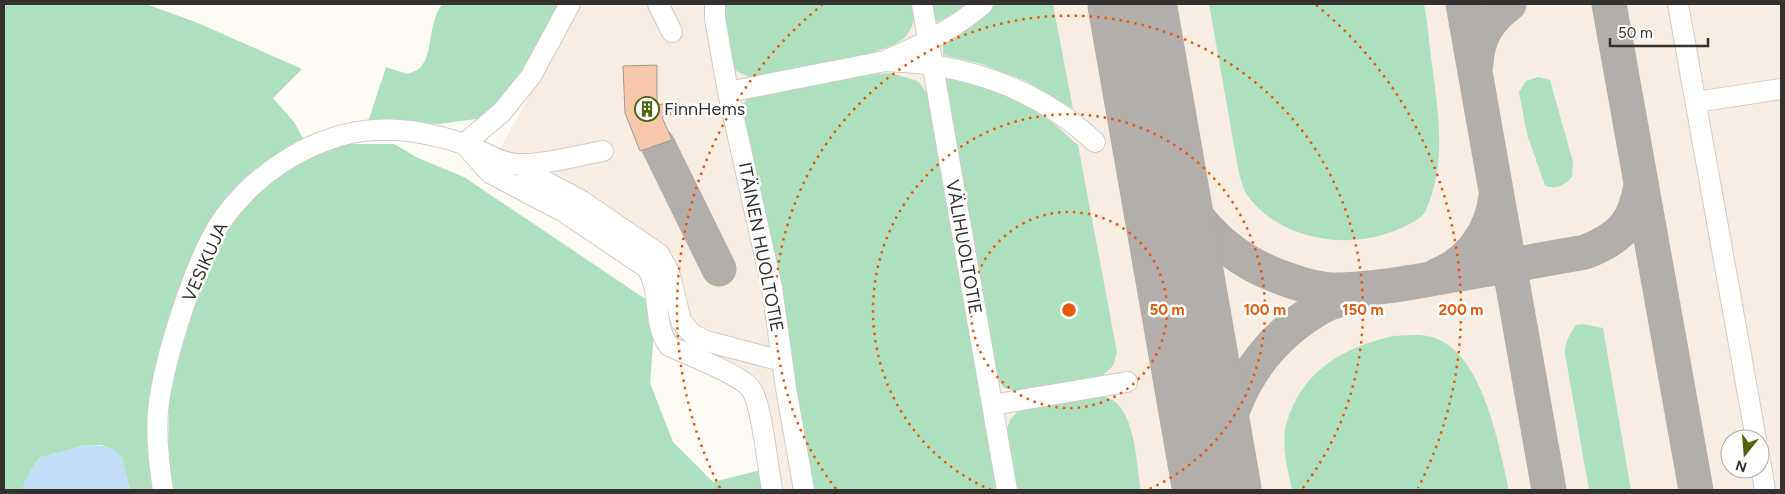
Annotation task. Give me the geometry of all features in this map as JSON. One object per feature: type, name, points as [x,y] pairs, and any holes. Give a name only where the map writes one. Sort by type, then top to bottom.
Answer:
[{"type":"lane","points":[[570,4],[531,76],[502,112],[464,144],[490,173],[564,212],[647,268],[654,278],[662,336],[669,346],[738,378],[751,389],[757,406],[772,490]]},
{"type":"lane","points":[[658,4],[672,32]]},
{"type":"lane","name":"ITÄINEN HUOLTOTIE","points":[[715,4],[715,19],[728,92],[772,288],[782,361],[804,490]]},
{"type":"lane","name":"VÄLIHUOLTOTIE","points":[[922,4],[1007,490]]},
{"type":"lane","points":[[728,92],[885,61],[954,26],[983,4]]},
{"type":"lane","points":[[1678,4],[1754,429]]},
{"type":"lane","points":[[885,61],[961,69],[1008,85],[1035,98],[1077,125],[1095,142]]},
{"type":"lane","points":[[1696,102],[1781,89]]},
{"type":"lane","name":"VESIKUJA","points":[[163,490],[158,440],[158,411],[169,354],[203,258],[224,216],[255,184],[295,156],[331,139],[355,132],[378,130],[408,132],[464,144],[498,159],[522,164]]},
{"type":"lane","points":[[603,151],[522,164],[526,171],[582,201],[659,254],[669,272],[681,321],[692,334],[706,341],[782,361]]},
{"type":"lane","points":[[992,405],[1127,382]]},
{"type":"shaded area","points":[[559,4],[1781,4],[1781,490],[768,490],[744,388],[665,351],[645,275],[558,215],[484,177],[573,18]]},
{"type":"green space","points":[[4,4],[146,4],[198,23],[302,69],[273,98],[294,122],[304,140],[251,176],[178,302],[158,490],[130,490],[122,458],[102,445],[86,445],[39,458],[25,481],[23,490],[4,490]]},
{"type":"green space","points":[[442,4],[565,4],[515,89],[491,117],[439,124],[368,122],[386,67],[407,74],[414,72],[422,66],[428,51],[432,28]]},
{"type":"green space","points":[[724,4],[916,4],[912,27],[903,39],[891,46],[853,58],[749,77],[734,70],[726,31]]},
{"type":"green space","points":[[932,4],[968,4],[962,10],[935,23]]},
{"type":"green space","points":[[996,4],[1053,4],[1073,109],[1026,81],[982,64],[943,55],[943,43],[966,28]]},
{"type":"green space","points":[[1209,4],[1424,4],[1437,100],[1439,156],[1433,192],[1424,213],[1406,226],[1380,236],[1339,240],[1317,238],[1297,232],[1278,223],[1261,211],[1244,190],[1239,174]]},
{"type":"green space","points":[[890,73],[918,81],[931,99],[1002,490],[813,490],[742,105],[753,93],[832,79]]},
{"type":"green space","points":[[944,77],[984,84],[1033,106],[1078,145],[1117,352],[1113,366],[1098,379],[1021,392],[1004,388],[993,372]]},
{"type":"green space","points":[[1538,77],[1550,80],[1573,162],[1572,177],[1563,185],[1557,187],[1545,186],[1527,134],[1519,92],[1526,81]]},
{"type":"green space","points":[[337,144],[394,144],[418,158],[464,177],[656,306],[650,383],[673,442],[713,482],[761,470],[765,490],[168,490],[169,397],[182,340],[209,265],[227,224],[275,177]]},
{"type":"green space","points":[[1583,324],[1603,328],[1631,490],[1589,490],[1565,354],[1571,332],[1576,325]]},
{"type":"green space","points":[[1393,336],[1427,336],[1446,343],[1462,358],[1485,400],[1500,449],[1509,490],[1292,490],[1284,441],[1286,425],[1293,406],[1302,390],[1313,376],[1341,355],[1357,347]]},
{"type":"green space","points":[[1104,396],[1115,401],[1123,411],[1128,422],[1136,450],[1141,490],[1015,490],[1005,435],[1010,420],[1017,412]]},
{"type":"water","points":[[86,445],[108,447],[120,455],[130,490],[23,490],[25,481],[39,458]]},
{"type":"building","name":"FinnHems","points":[[657,65],[657,105],[668,103],[671,115],[662,117],[672,140],[640,151],[625,113],[623,66]]},
{"type":"taxiway","points":[[1463,4],[1549,490]]},
{"type":"taxiway","points":[[1476,64],[1479,45],[1485,29],[1509,4]]},
{"type":"taxiway","points":[[1609,4],[1696,490]]},
{"type":"taxiway","points":[[658,145],[719,269]]},
{"type":"taxiway","points":[[1159,153],[1181,194],[1208,229],[1223,244],[1260,269],[1302,284],[1328,290],[1360,289],[1398,284],[1585,252],[1608,241],[1624,228],[1635,210],[1641,185]]},
{"type":"taxiway","points":[[1438,275],[1460,262],[1478,244],[1490,221],[1496,196]]},
{"type":"taxiway","points":[[1220,490],[1221,461],[1226,434],[1234,408],[1245,383],[1259,361],[1277,340],[1298,322],[1327,304],[1359,294]]},
{"type":"runway","points":[[1132,4],[1217,490]]},
{"type":"place","name":"FinnHems","points":[[647,109]]}]
